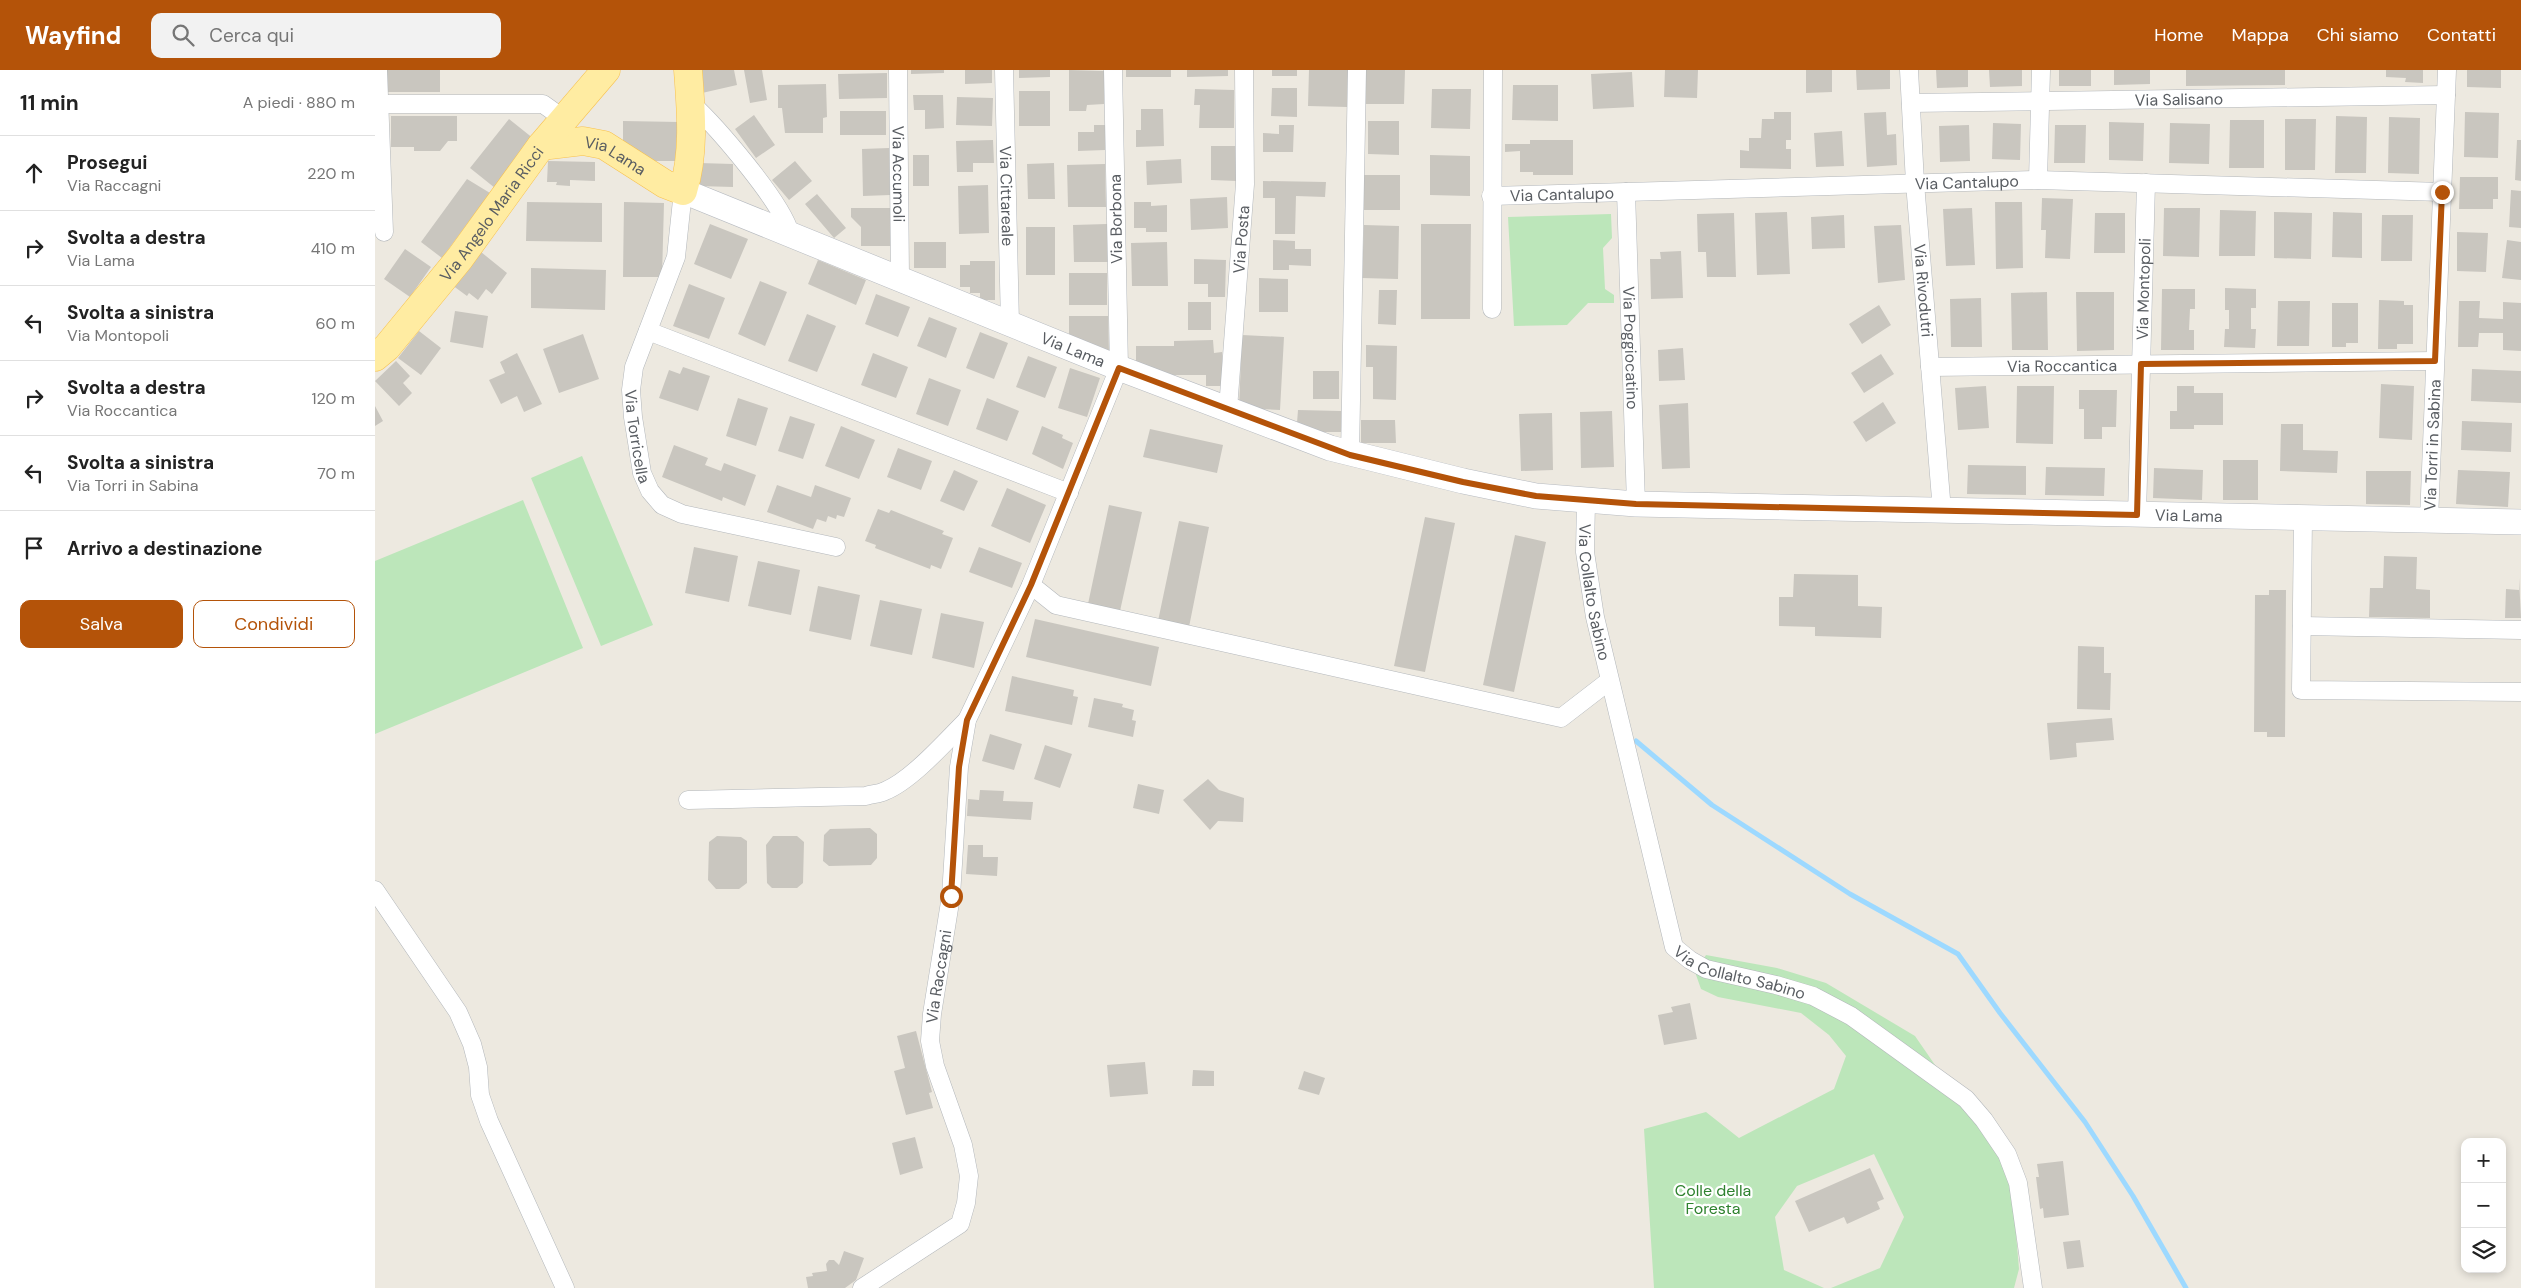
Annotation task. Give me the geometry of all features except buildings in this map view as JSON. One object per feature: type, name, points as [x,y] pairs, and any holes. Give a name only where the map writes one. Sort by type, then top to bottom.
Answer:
[{"type":"main road","name":"Via Angelo Maria Ricci","points":[[375,357],[387,347],[460,258],[541,146],[606,70]]},
{"type":"main road","points":[[683,191],[689,165],[691,102],[688,70]]},
{"type":"main road","points":[[570,110],[580,116],[604,145]]},
{"type":"main road","name":"Via Lama","points":[[541,146],[583,141],[604,145],[665,184],[790,233],[1119,368],[1228,410],[1350,455],[1506,490],[1586,501],[1636,504],[2521,522]]},
{"type":"street","points":[[378,70],[384,232]]},
{"type":"street","name":"Via Accumoli","points":[[898,70],[900,278]]},
{"type":"street","name":"Via Cittareale","points":[[1004,70],[1010,324]]},
{"type":"street","name":"Via Borbona","points":[[1113,70],[1119,368]]},
{"type":"street","name":"Via Posta","points":[[1228,410],[1245,184],[1244,70]]},
{"type":"street","points":[[1350,455],[1357,70]]},
{"type":"street","name":"Via Cantalupo","points":[[1492,309],[1493,70]]},
{"type":"street","name":"Via Rivodutri","points":[[1909,70],[1915,183],[1942,511]]},
{"type":"street","points":[[2038,180],[2041,70]]},
{"type":"street","name":"Via Torri in Sabina","points":[[2429,520],[2447,70]]},
{"type":"street","name":"Via Salisano","points":[[1911,103],[2446,96]]},
{"type":"street","points":[[691,102],[712,123],[782,212],[790,233]]},
{"type":"street","points":[[379,104],[543,104],[570,110]]},
{"type":"street","name":"Via Cantalupo","points":[[1491,196],[2038,180],[2442,192]]},
{"type":"street","name":"Via Montopoli","points":[[2137,515],[2146,183]]},
{"type":"street","name":"Via Torricella","points":[[683,191],[676,256],[634,367],[631,390],[633,417],[642,473],[650,490],[662,505],[682,514],[836,547]]},
{"type":"street","name":"Via Poggiocatino","points":[[1626,192],[1636,504]]},
{"type":"street","points":[[647,331],[1069,493]]},
{"type":"street","name":"Via Roccantica","points":[[1930,367],[2435,361]]},
{"type":"street","name":"Via Raccagni","points":[[863,1288],[960,1224],[966,1203],[969,1176],[963,1145],[935,1066],[931,1041],[932,1014],[951,896],[959,767],[967,720],[1031,585],[1119,368]]},
{"type":"street","name":"Via Collalto Sabino","points":[[1586,501],[1585,552],[1609,681],[1674,947],[1690,960],[1706,969],[1776,985],[1813,996],[1851,1016],[1966,1099],[1984,1120],[2007,1154],[2019,1183],[2033,1288]]},
{"type":"street","points":[[2303,518],[2301,690],[2521,692]]},
{"type":"street","points":[[1031,585],[1056,605],[1561,718],[1609,681]]},
{"type":"street","points":[[2302,626],[2521,630]]},
{"type":"street","points":[[688,800],[866,796],[884,792],[898,784],[927,760],[967,720]]},
{"type":"street","points":[[375,890],[458,1012],[472,1044],[478,1067],[480,1095],[489,1121],[565,1288]]},
{"type":"green space","points":[[1611,214],[1612,238],[1603,248],[1605,289],[1614,295],[1614,303],[1588,303],[1567,325],[1514,326],[1508,217]]},
{"type":"green space","points":[[582,456],[653,625],[601,646],[531,478]]},
{"type":"green space","points":[[523,500],[583,648],[375,734],[375,561]]},
{"type":"green space","name":"Colle della Foresta","points":[[1706,955],[1777,968],[1826,983],[1915,1036],[2011,1175],[2019,1269],[2014,1288],[1831,1288],[1880,1268],[1904,1217],[1874,1154],[1797,1186],[1775,1217],[1784,1270],[1824,1288],[1654,1288],[1644,1129],[1706,1112],[1739,1138],[1834,1089],[1846,1056],[1829,1035],[1801,1013],[1718,997],[1701,989],[1695,972]]},
{"type":"waterway","points":[[1636,741],[1712,805],[1850,894],[1958,954],[2000,1013],[2085,1122],[2133,1196],[2186,1288]]},
{"type":"route","points":[[951,896],[959,767],[967,720],[1031,585],[1119,368],[1350,455],[1463,482],[1536,496],[1636,504],[2137,515],[2141,364],[2435,361],[2442,192]]}]
